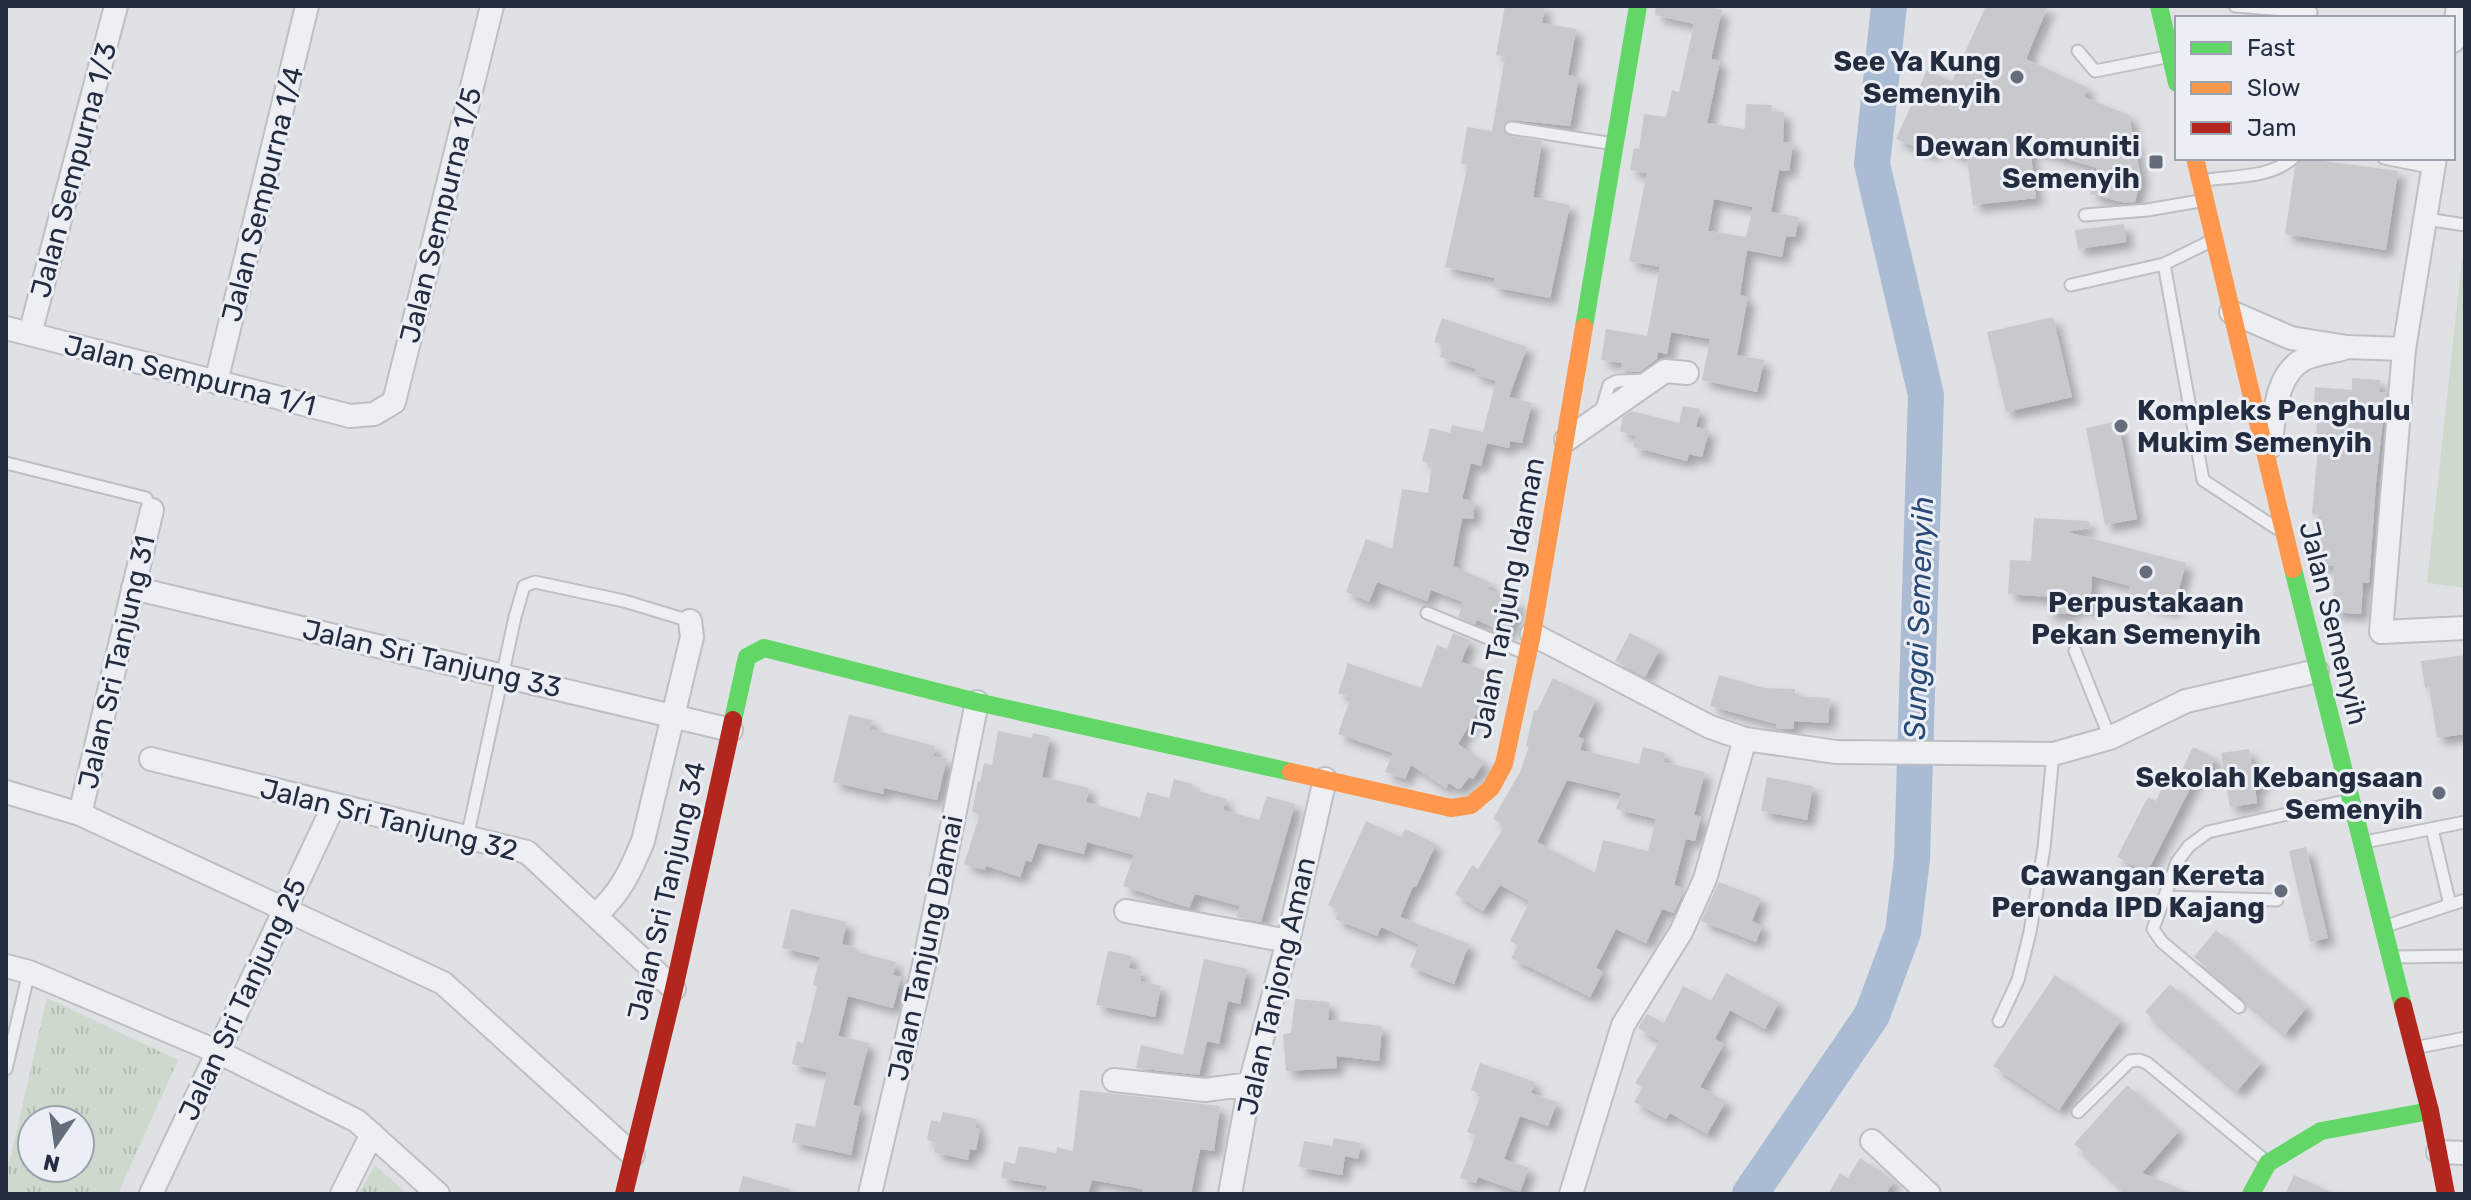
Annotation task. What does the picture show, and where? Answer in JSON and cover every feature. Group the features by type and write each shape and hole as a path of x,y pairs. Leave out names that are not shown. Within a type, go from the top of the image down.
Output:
{"street":[{"name":"Jalan Sempurna 1/3","path":"30,334 116,6"},
{"name":"Jalan Sempurna 1/4","path":"216,382 307,6"},
{"name":"Jalan Sempurna 1/5","path":"374,414 394,402 492,6"},
{"name":"Jalan Tanjung Idaman","path":"764,648 977,702 1451,808 1471,805 1491,788 1504,764 1530,644 1638,6"},
{"path":"2159,6 2175,74"},
{"name":"Jalan Semenyih","path":"2195,160 2317,671 2430,1111 2446,1194"},
{"path":"2434,163 2404,349 2381,632 2465,628"},
{"path":"2231,312 2291,338 2347,347 2404,349"},
{"name":"Jalan Sempurna 1/1","path":"6,328 350,416 374,414"},
{"path":"2266,464 2282,384 2288,372 2304,359 2347,347"},
{"path":"1566,440 1665,371 1687,373"},
{"name":"Jalan Sri Tanjung 31","path":"80,814 152,510"},
{"name":"Jalan Sri Tanjung 33","path":"133,588 731,730"},
{"path":"596,915 615,897 643,841 692,637 690,621"},
{"path":"1530,644 1710,727 1745,739 1836,752 2053,754 2110,738 2186,701 2317,671"},
{"name":"Jalan Sri Tanjung 34","path":"624,1194 674,989 747,657 764,648"},
{"name":"Jalan Tanjung Damai","path":"870,1194 924,965 977,702"},
{"path":"1571,1194 1623,1025 1681,932 1705,879 1745,739"},
{"name":"Jalan Sri Tanjung 32","path":"151,759 527,852 674,989"},
{"name":"Jalan Tanjong Aman","path":"1230,1194 1250,1084 1288,941 1325,779"},
{"path":"6,792 80,814 443,983 633,1155"},
{"name":"Jalan Sri Tanjung 25","path":"151,1194 334,805"},
{"path":"1126,911 1288,941"},
{"path":"6,966 29,972 218,1052 357,1121 438,1194"},
{"path":"1114,1080 1205,1090 1250,1084"},
{"path":"2251,1194 2268,1163 2321,1131 2430,1111"},
{"path":"342,1194 372,1134"},
{"path":"1872,1141 1929,1194"},
{"path":"2438,1152 2465,1153"}],"lane":[{"path":"2235,6 2311,12"},
{"path":"2078,51 2095,71 2171,56"},
{"path":"1511,128 1615,145"},
{"path":"2200,181 2271,171 2291,160"},
{"path":"2404,160 2434,163"},
{"path":"2085,215 2147,210 2205,200"},
{"path":"2426,219 2465,225"},
{"path":"2071,285 2164,264 2214,240"},
{"path":"2164,264 2203,480 2283,532"},
{"path":"6,463 146,498 152,510"},
{"path":"467,838 524,586 535,582 624,601 690,621"},
{"path":"1427,613 1530,644"},
{"path":"2075,651 2110,738"},
{"path":"1999,1021 2018,980 2030,932 2044,848 2053,754"},
{"path":"2239,1007 2162,942 2153,929 2177,862 2189,846 2208,832 2350,800"},
{"path":"2361,843 2465,822"},
{"path":"2432,829 2450,905"},
{"path":"2164,897 2277,900"},
{"path":"2382,927 2465,900"},
{"path":"2390,957 2465,959"},
{"path":"6,1069 29,972"},
{"path":"2414,1048 2465,1038"},
{"path":"2078,1112 2130,1061 2139,1060 2147,1063 2268,1163"}],"green space":[{"path":"2462,259 2465,259 2465,588 2427,583"},
{"path":"47,998 178,1060 118,1194 6,1194 6,1177 16,1133 16,1184 96,1184 96,1104 23,1104"},
{"path":"375,1165 407,1194 358,1194"}],"building":[{"path":"1505,6 1545,6 1542,23 1576,29 1568,75 1579,77 1570,126 1512,120 1505,122 1503,127 1509,136 1542,141 1533,197 1570,205 1550,298 1493,287 1495,278 1445,267 1468,165 1461,164 1467,127 1492,131 1505,57 1496,55"},
{"path":"1656,6 1703,6 1722,10 1711,59 1720,61 1707,123 1745,129 1746,104 1772,105 1771,111 1784,112 1783,142 1793,143 1789,171 1779,170 1771,212 1799,217 1795,237 1786,236 1782,257 1747,250 1740,295 1748,297 1737,355 1764,360 1757,392 1702,380 1710,339 1671,332 1667,354 1658,352 1657,359 1639,372 1621,370 1622,363 1601,360 1606,329 1647,336 1660,267 1629,261 1647,173 1630,170 1634,148 1639,149 1644,114 1666,117 1672,90 1679,92 1694,24 1655,15","holes":["1714,199 1753,207 1746,237 1708,231"]},
{"name":"See Ya Kung Semenyih","path":"1986,6 2048,6 2026,59 2088,88 2084,97 2129,115 2141,178 2135,202 2126,203 2090,194 2097,168 2030,148 2036,198 1973,205 1967,158 1936,144 1932,154 1896,139 1927,70 1952,81"},
{"path":"2300,160 2316,160 2398,171 2386,250 2285,234 2295,167"},
{"path":"2124,224 2126,242 2078,249 2075,230"},
{"path":"2053,317 2072,397 2006,412 1987,332"},
{"path":"1442,318 1527,347 1509,397 1532,403 1522,443 1510,441 1509,448 1487,443 1481,466 1471,463 1462,499 1475,501 1473,519 1462,518 1453,566 1491,583 1488,589 1519,603 1508,634 1477,620 1475,624 1458,617 1463,602 1431,590 1427,601 1377,582 1369,602 1346,592 1366,539 1392,549 1402,489 1428,493 1432,464 1422,461 1430,428 1450,433 1452,425 1483,432 1496,381 1474,374 1476,369 1440,357 1444,345 1434,342"},
{"path":"2352,378 2380,380 2379,392 2386,392 2369,583 2363,583 2361,614 2333,612 2334,566 2319,565 2322,516 2312,514 2319,437 2316,437 2317,419 2313,419 2315,387 2352,390"},
{"path":"1683,406 1700,409 1696,427 1709,430 1702,457 1689,454 1687,461 1633,447 1636,436 1620,431 1623,417 1632,411 1679,423"},
{"path":"2118,421 2137,519 2105,525 2086,428"},
{"path":"2034,518 2089,521 2089,528 2067,532 2186,563 2173,611 2127,598 2130,586 2092,576 2090,609 2073,608 2073,614 2047,613 2048,597 2008,594 2010,560 2031,561"},
{"path":"1453,633 1470,640 1461,662 1494,674 1484,700 1458,744 1484,762 1473,779 1469,777 1458,789 1449,783 1446,788 1411,765 1405,779 1385,772 1393,753 1338,734 1351,697 1338,693 1348,663 1421,688 1437,645 1447,649"},
{"path":"1630,633 1660,649 1645,677 1615,661"},
{"path":"2465,655 2465,734 2437,738 2429,687 2425,688 2421,661"},
{"path":"1719,675 1764,688 1795,689 1795,696 1830,698 1828,723 1794,721 1793,729 1776,728 1776,724 1710,706"},
{"path":"1553,678 1596,699 1578,737 1584,739 1580,750 1639,764 1643,747 1665,753 1663,762 1705,772 1694,815 1701,817 1695,841 1686,839 1674,885 1685,889 1674,913 1662,909 1646,943 1616,929 1596,968 1603,972 1590,997 1511,958 1518,945 1510,941 1530,901 1500,885 1483,911 1455,894 1472,865 1478,869 1505,825 1493,819 1520,772 1529,746 1526,746 1534,710 1537,711","holes":["1567,780 1621,793 1616,809 1656,819 1648,851 1603,840 1595,873 1537,842"]},
{"path":"849,715 873,720 870,729 935,746 933,756 947,759 937,800 884,788 883,794 833,782"},
{"path":"998,731 1032,738 1033,733 1050,737 1042,777 1089,788 1086,802 1140,818 1147,792 1169,798 1174,779 1193,784 1191,789 1226,799 1223,810 1259,820 1267,796 1295,804 1261,922 1236,917 1240,906 1195,894 1189,908 1123,886 1134,855 1087,842 1084,854 1038,843 1031,862 1026,860 1020,877 986,866 984,870 964,864 980,814 972,812 978,781 984,763 992,765"},
{"path":"2193,747 2215,758 2205,779 2197,775 2147,872 2117,857 2148,797 2156,801 2166,780 2175,785"},
{"path":"2249,749 2252,767 2259,766 2262,786 2255,787 2257,803 2230,807 2221,753"},
{"path":"1767,777 1813,786 1807,820 1761,811"},
{"path":"1366,821 1401,837 1405,829 1436,844 1400,917 1469,944 1454,984 1410,967 1419,944 1381,927 1377,936 1335,919 1339,910 1328,905"},
{"path":"2306,847 2328,938 2310,942 2289,851"},
{"path":"1719,882 1761,898 1752,921 1762,926 1756,942 1701,921"},
{"path":"791,909 847,922 842,944 856,948 855,951 896,962 893,975 901,977 893,1008 848,996 838,1036 869,1043 853,1105 861,1107 851,1155 792,1142 796,1123 815,1127 827,1072 792,1064 797,1041 803,1043 817,986 813,985 820,957 782,948"},
{"path":"2216,930 2307,1007 2285,1034 2194,957"},
{"path":"1108,951 1132,956 1129,968 1142,971 1140,981 1161,986 1155,1017 1096,1005"},
{"path":"1204,959 1247,969 1240,1004 1228,1001 1219,1044 1207,1041 1199,1075 1136,1068 1141,1045 1183,1055"},
{"path":"1726,973 1779,1002 1765,1029 1730,1010 1715,1039 1724,1044 1700,1087 1726,1101 1707,1134 1670,1113 1666,1119 1634,1102 1643,1087 1635,1083 1660,1041 1638,1028 1647,1014 1664,1023 1683,986 1711,1001"},
{"path":"2055,975 2121,1020 2059,1110 1993,1066"},
{"path":"2170,984 2261,1063 2237,1091 2145,1012"},
{"path":"1295,999 1329,1002 1328,1020 1382,1026 1379,1061 1336,1056 1337,1068 1286,1071 1283,1034 1291,1033"},
{"path":"1480,1063 1535,1082 1531,1093 1557,1102 1548,1126 1520,1116 1504,1159 1529,1168 1520,1192 1478,1177 1476,1183 1460,1178 1476,1135 1467,1132 1481,1094 1471,1090"},
{"path":"2127,1085 2179,1131 2142,1173 2193,1194 2135,1194 2124,1190 2074,1144"},
{"path":"1080,1090 1220,1106 1214,1151 1200,1149 1191,1194 1142,1194 1143,1189 1092,1180 1088,1194 1045,1194 1047,1186 1001,1178 1004,1161 1015,1164 1019,1146 1056,1153 1057,1147 1073,1151"},
{"path":"943,1112 977,1119 975,1128 980,1129 976,1150 970,1149 968,1160 934,1152 936,1143 927,1140 931,1120 940,1122"},
{"path":"1334,1138 1361,1143 1358,1159 1345,1156 1342,1175 1299,1167 1304,1141 1332,1146"},
{"path":"1860,1158 1894,1181 1886,1194 1828,1194 1840,1173 1848,1178"},
{"path":"2294,1175 2335,1194 2285,1194"},
{"path":"743,1176 790,1189 790,1194 738,1194"}],"waterway":[{"name":"Sungai Semenyih","path":"1750,1194 1872,1015 1903,932 1912,859 1926,395 1872,164 1889,6"}],"traffic: fast":[{"path":"1584,327 1638,6"},
{"path":"2159,6 2175,74"},
{"path":"2293,569 2403,1006"},
{"path":"733,720 747,657 764,648 977,702 1291,772"},
{"path":"2251,1194 2268,1163 2321,1131 2430,1111"}],"traffic: slow":[{"path":"2195,160 2293,569"},
{"path":"1291,772 1451,808 1471,805 1491,788 1504,764 1532,634 1584,327"}],"traffic: jam":[{"path":"624,1194 674,989 733,720"},
{"path":"2403,1006 2430,1111 2446,1194"}],"place":[{"name":"See Ya Kung Semenyih","path":"2017,77"},
{"name":"Dewan Komuniti Semenyih","path":"2156,162"},
{"name":"Kompleks Penghulu Mukim Semenyih","path":"2121,426"},
{"name":"Perpustakaan Pekan Semenyih","path":"2146,572"},
{"name":"Sekolah Kebangsaan Semenyih","path":"2439,793"},
{"name":"Cawangan Kereta Peronda IPD Kajang","path":"2281,891"}]}
